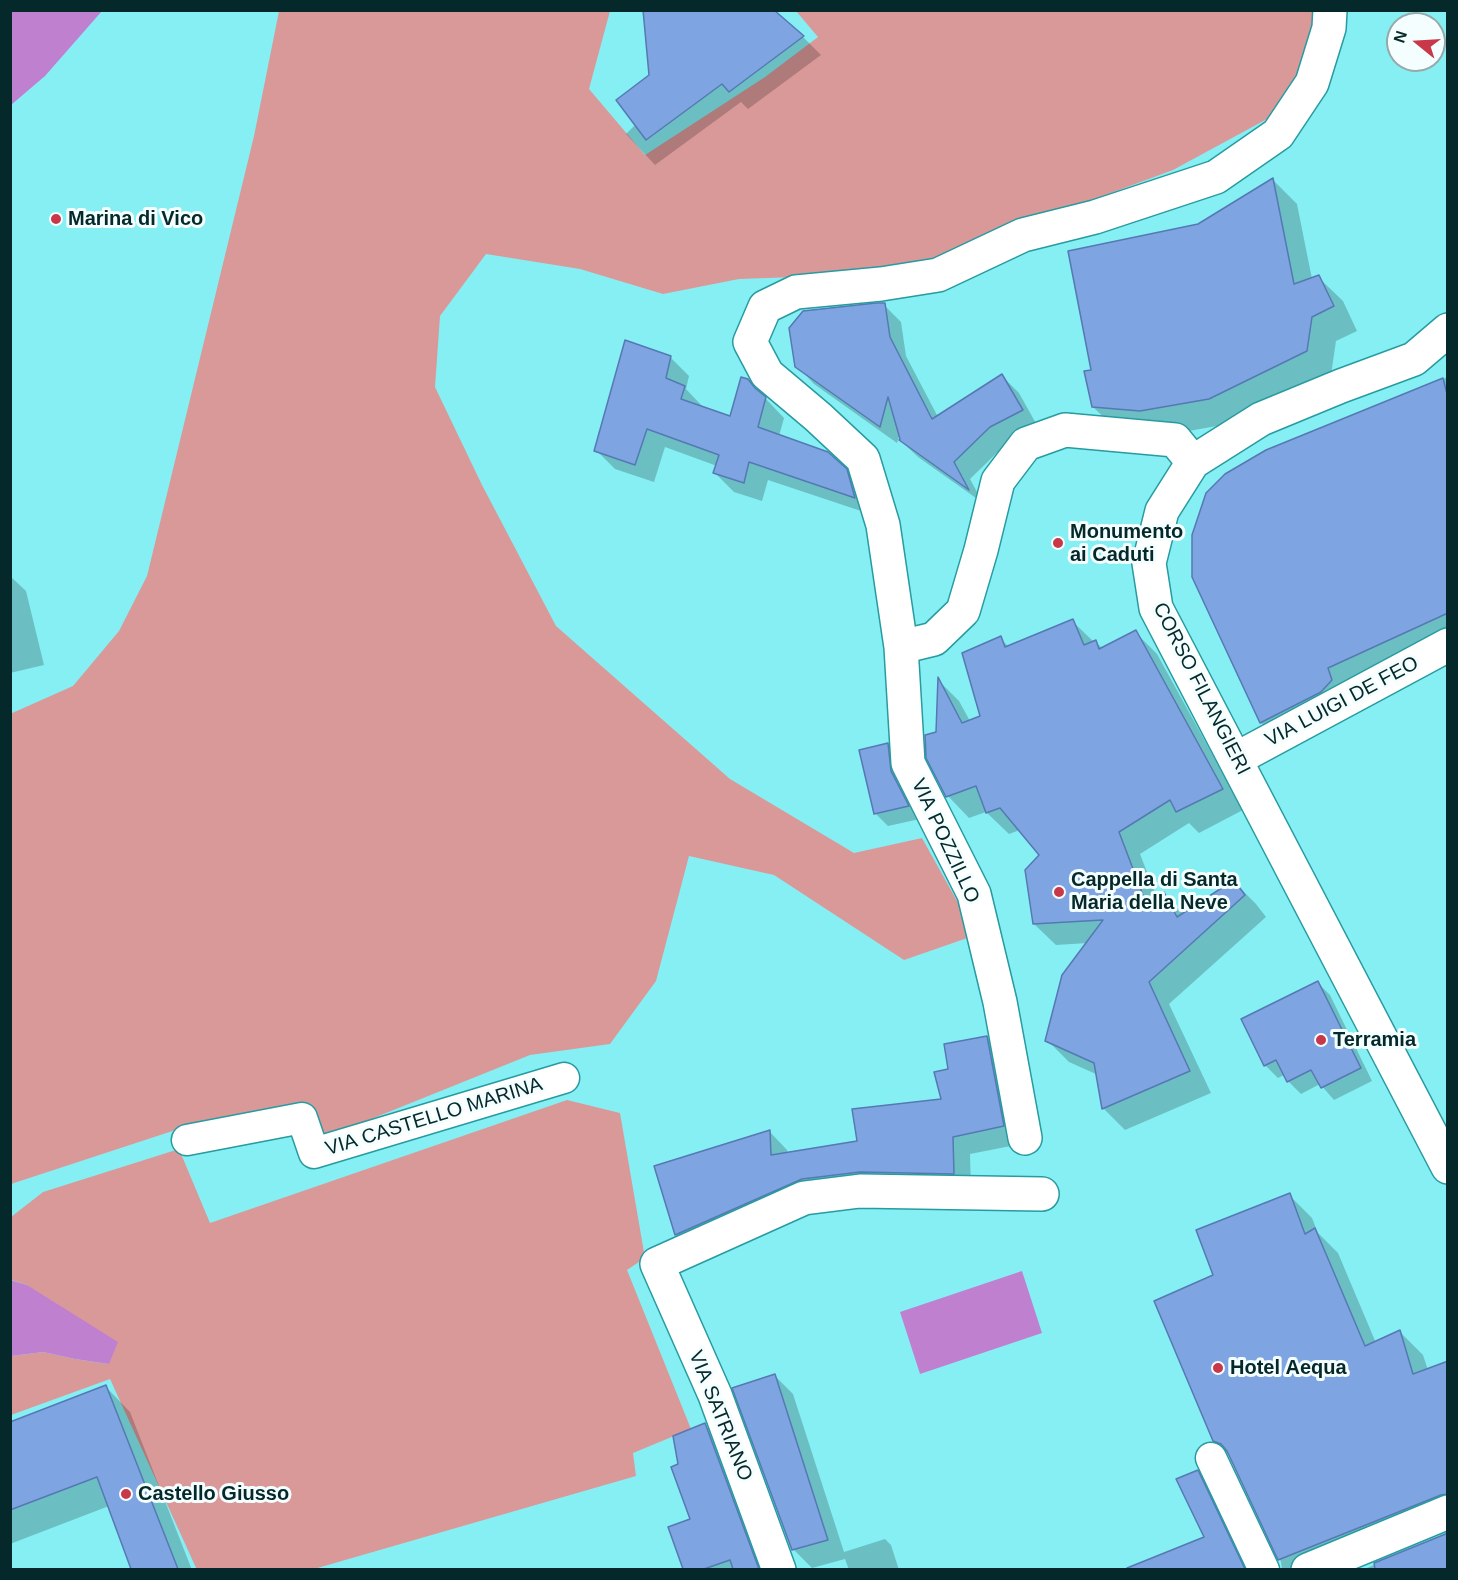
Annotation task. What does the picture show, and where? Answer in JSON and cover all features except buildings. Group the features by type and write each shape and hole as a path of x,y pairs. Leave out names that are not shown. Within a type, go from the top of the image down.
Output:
{"street":[{"name":"VIA POZZILLO","path":"1025,1138 1000,1002 974,894 908,763 902,647 883,525 863,459 767,374 750,342 765,307 796,292 881,284 938,275 1023,235 1095,217 1216,177 1278,134 1312,83 1329,28 1330,10"},
{"name":"CORSO FILANGIERI","path":"1448,330 1414,359 1261,418 1193,462 1162,511 1149,563 1156,608 1448,1167"},
{"path":"902,647 934,639 963,611 998,481 1026,444 1065,430 1175,440 1193,462"},
{"name":"VIA LUIGI DE FEO","path":"1236,759 1448,645"},
{"name":"VIA CASTELLO MARINA","path":"186,1140 302,1118 314,1153 564,1078"},
{"name":"VIA SATRIANO","path":"779,1569 715,1395 657,1264 804,1198 860,1191 1042,1194"},
{"path":"1211,1458 1264,1569"},
{"path":"1308,1569 1448,1512"}],"shaded area":[{"path":"11,10 102,11 45,76 11,105"},
{"path":"279,11 610,11 589,89 645,155 765,77 818,37 796,11 1315,11 1311,53 1280,112 1173,170 1095,199 1012,225 952,253 883,274 739,279 663,294 580,269 486,254 440,316 435,387 482,485 556,626 730,779 854,853 922,838 976,935 904,960 774,875 689,856 656,981 610,1044 530,1055 324,1138 310,1105 206,1120 11,1184 10,714 73,686 119,631 147,576 254,136"},
{"path":"567,1100 620,1113 645,1258 627,1270 691,1429 633,1453 636,1476 314,1569 197,1570 110,1379 11,1415 11,1356 43,1352 109,1364 27,1285 11,1280 11,1217 43,1192 179,1149 210,1223"},
{"path":"1022,1271 1042,1333 920,1374 900,1312"},
{"path":"10,1280 27,1285 118,1342 109,1364 43,1352 11,1356"}],"place":[{"name":"Marina di Vico","path":"56,219"},
{"name":"Monumento ai Caduti","path":"1058,543"},
{"name":"Cappella di Santa Maria della Neve","path":"1059,892"},
{"name":"Terramia","path":"1321,1040"},
{"name":"Hotel Aequa","path":"1218,1368"},
{"name":"Castello Giusso","path":"126,1494"}]}
